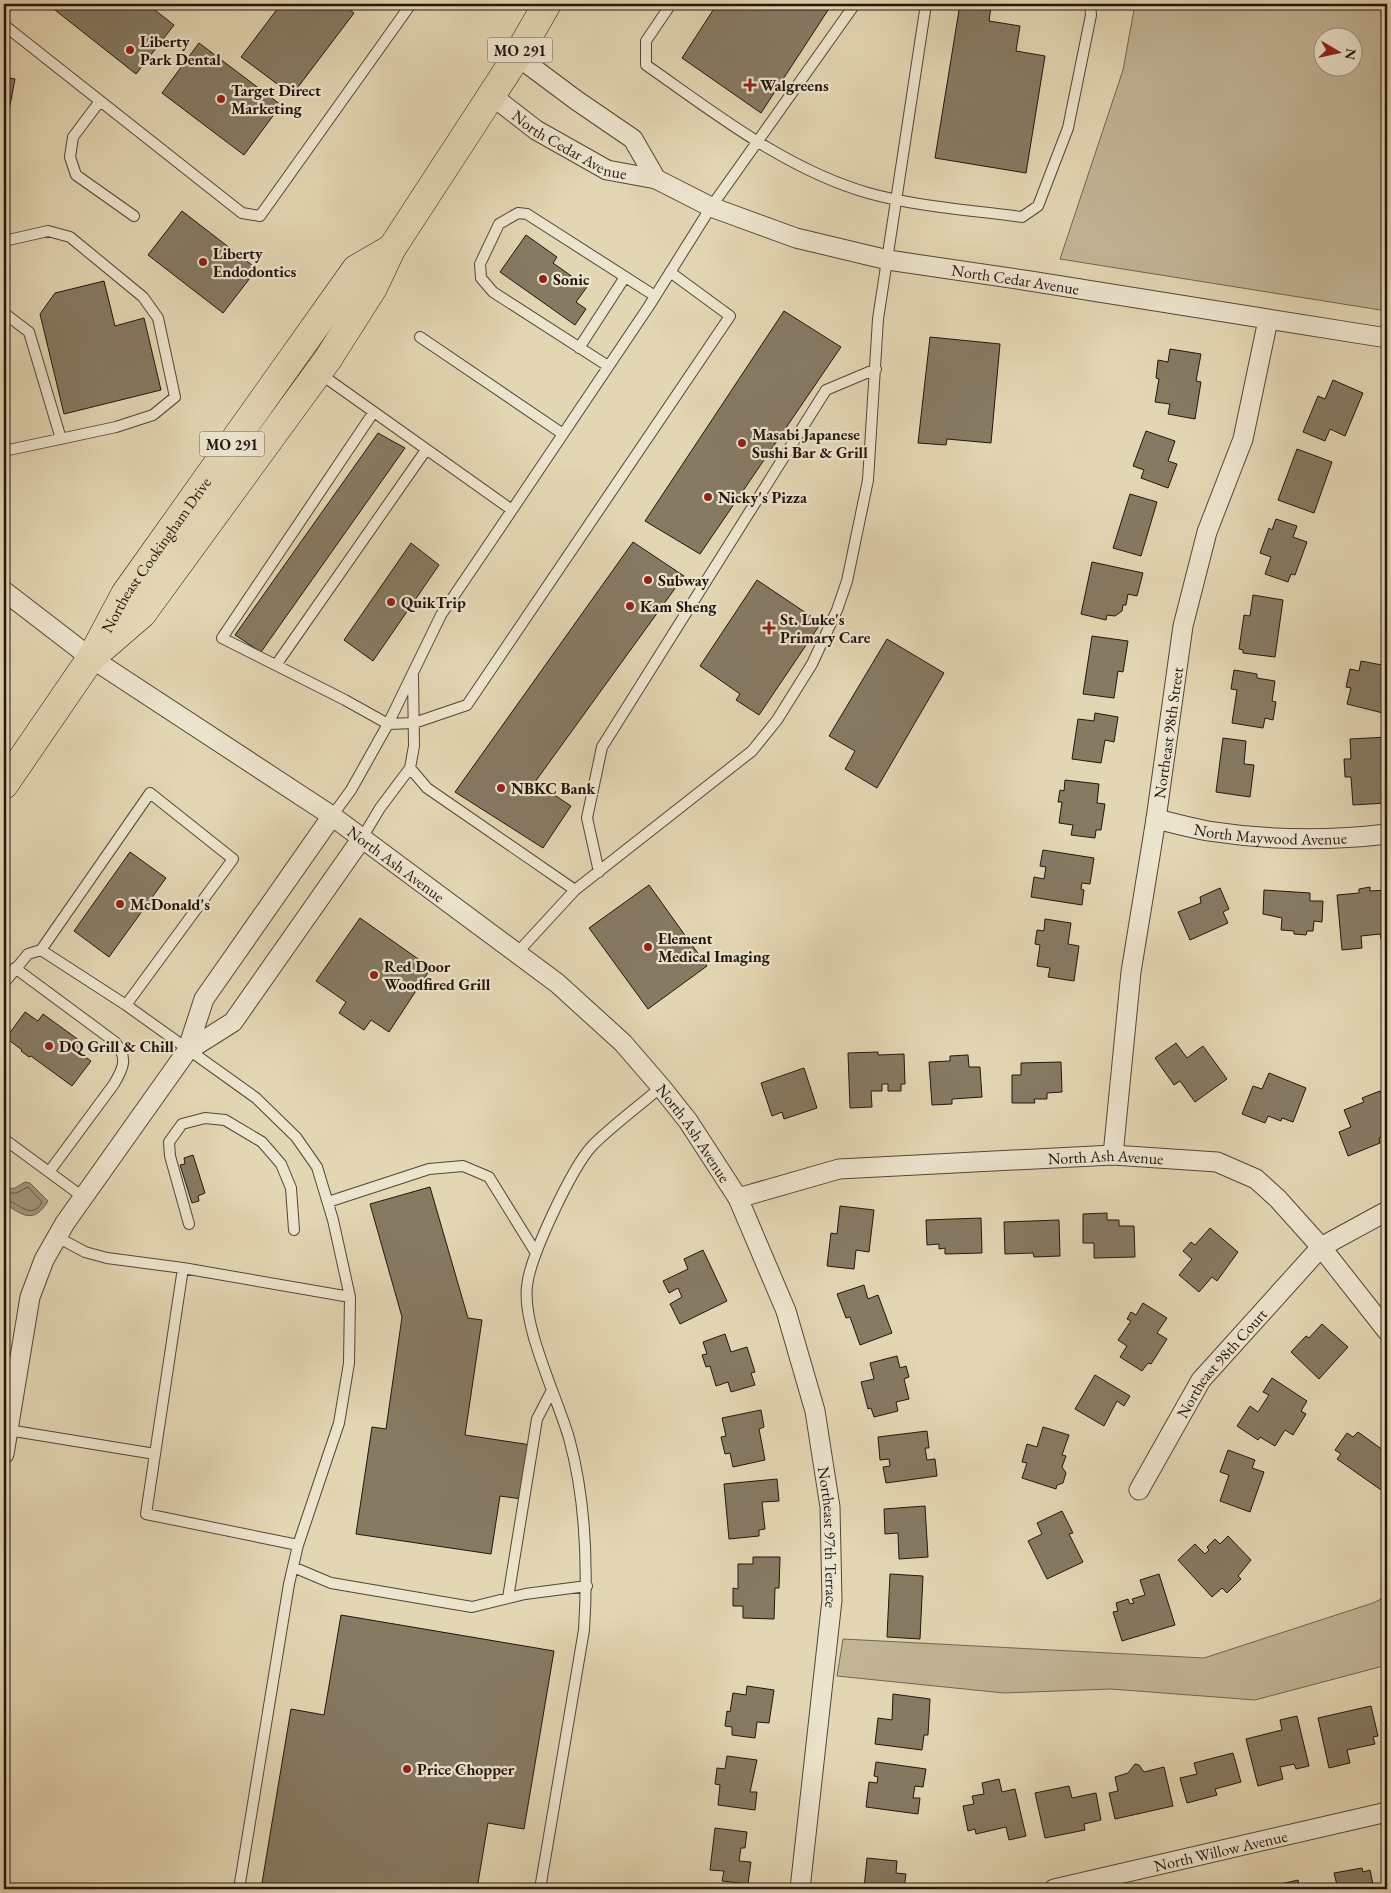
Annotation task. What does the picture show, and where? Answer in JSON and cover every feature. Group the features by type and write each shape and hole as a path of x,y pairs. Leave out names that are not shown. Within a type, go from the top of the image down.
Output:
{"main road":[{"name":"Northeast Cookingham Drive","path":"91,658 142,614 318,373 373,288 392,248 517,56 547,4"},
{"name":"Northeast Cookingham Drive","path":"4,785 91,658 125,594 356,268 392,248"}],"street":[{"name":"North Cedar Avenue","path":"517,56 576,100 633,138 656,179"},
{"name":"North Cedar Avenue","path":"491,96 536,130 607,170 656,179 711,207 796,238 888,260 1030,280 1387,338"},
{"name":"Northeast 98th Street","path":"1113,1156 1128,990 1156,819 1183,626 1207,532 1243,439 1268,320"},
{"name":"North Ash Avenue","path":"4,591 91,658 332,816 557,983 623,1043 661,1087 688,1121 738,1198 839,1169 1113,1156 1217,1162 1256,1179 1278,1199 1321,1247 1387,1331"},
{"path":"4,1454 30,1297 44,1260 82,1198 187,1051 204,999 332,816"},
{"name":"North Maywood Avenue","path":"1156,819 1207,831 1257,836 1319,837 1387,834"},
{"path":"187,1051 233,1022 362,838"},
{"name":"Northeast 97th Terrace","path":"738,1198 786,1310 815,1411 830,1508 832,1600 800,1889"},
{"path":"1321,1247 1387,1211"},
{"name":"Northeast 98th Court","path":"1139,1490 1201,1380 1321,1247"},
{"name":"North Willow Avenue","path":"1054,1889 1086,1886 1387,1812"}],"lane":[{"path":"4,25 242,213 260,216 411,4"},
{"path":"671,4 646,41 646,65 757,142 828,179 897,200 1022,217 1038,206 1068,128 1091,15 1090,4"},
{"path":"332,816 351,790 388,724 441,615 655,296 711,207 855,4"},
{"path":"517,953 575,890 752,751 778,720 812,664 837,610 849,572 868,480 878,319 926,4"},
{"path":"100,101 73,137 70,157 76,175 134,216"},
{"path":"608,366 493,292 481,278 480,264 499,224 518,213 527,214 655,296"},
{"path":"4,241 48,231 70,238 143,297 158,318 175,397 153,415 116,427 4,451"},
{"path":"373,413 222,638 388,724 414,723 467,706 730,316 670,272"},
{"path":"579,348 625,277"},
{"path":"4,313 29,332 61,439"},
{"path":"420,337 563,434"},
{"path":"599,872 588,818 592,786 602,747 826,390 876,369"},
{"path":"318,373 512,510"},
{"path":"276,665 426,450"},
{"path":"362,838 380,808 410,768 414,746 413,673"},
{"path":"410,768 427,788 575,890"},
{"path":"4,983 28,954 42,950 150,793 233,860 126,1005"},
{"path":"42,950 126,1005 187,1051 256,1098 296,1137 317,1167 328,1202 350,1297 350,1363 339,1423 298,1545 293,1567 239,1889"},
{"path":"15,968 115,1042 122,1051 123,1068 119,1076 82,1124 49,1172"},
{"path":"540,1889 584,1630 587,1586 585,1539 578,1485 569,1439 528,1311 526,1287 536,1253 578,1165 592,1146 661,1087"},
{"path":"189,1224 170,1156 169,1142 182,1124 205,1118 225,1120 262,1142 281,1164 291,1188 294,1230"},
{"path":"4,1139 82,1198"},
{"path":"328,1202 430,1169 464,1166 489,1177 536,1253"},
{"path":"57,1237 84,1252 107,1258 183,1268 350,1297"},
{"path":"183,1268 146,1514 298,1545"},
{"path":"508,1598 537,1419 552,1390"},
{"path":"8,1430 155,1454"},
{"path":"293,1567 331,1583 472,1607 508,1598 587,1586"}],"shaded area":[{"path":"1135,4 1387,4 1387,311 1060,259 1123,70"},
{"path":"1387,1596 1387,1665 1255,1700 1111,1689 1004,1693 837,1676 843,1639 1204,1658 1373,1603"}],"water":[{"path":"25,1182 30,1183 48,1201 38,1213 28,1216 4,1203 4,1187 7,1189 15,1188"}],"building":[{"name":"Liberty Park Dental","path":"61,4 147,4 174,25 136,74 55,10"},
{"path":"281,4 342,4 354,13 292,95 241,57"},
{"name":"Walgreens","path":"717,4 832,4 761,113 682,58"},
{"path":"960,4 991,6 989,21 1020,26 1016,51 1045,56 1026,173 935,158"},
{"name":"Target Direct Marketing","path":"199,43 281,105 244,155 162,93"},
{"path":"4,77 15,79 4,137"},
{"name":"Liberty Endodontics","path":"182,211 257,269 223,313 148,255"},
{"name":"Sonic","path":"526,235 557,257 553,263 587,287 576,302 586,309 575,325 500,272"},
{"path":"104,281 115,326 144,318 161,390 64,414 40,314 55,293"},
{"path":"784,311 841,347 700,554 645,521"},
{"path":"930,337 1000,344 991,443 947,439 946,445 918,443"},
{"path":"1170,349 1201,354 1196,381 1201,382 1195,419 1168,414 1170,404 1155,402 1159,379 1156,378 1158,360 1168,362"},
{"path":"1333,380 1363,393 1345,436 1330,429 1325,441 1303,432 1318,396 1325,399"},
{"path":"1146,431 1175,441 1168,461 1177,464 1168,488 1141,478 1144,470 1133,466"},
{"path":"378,433 405,448 261,652 235,635"},
{"path":"1297,449 1332,462 1314,513 1278,500"},
{"path":"1130,494 1157,502 1141,556 1113,548"},
{"path":"1276,519 1297,526 1293,537 1307,542 1295,575 1291,574 1288,582 1265,574 1271,557 1260,553 1269,528 1272,530"},
{"path":"633,542 684,576 535,782 571,806 543,848 455,792"},
{"name":"QuikTrip","path":"411,543 439,565 373,661 344,640"},
{"path":"1092,562 1143,573 1137,596 1128,594 1126,605 1123,605 1122,611 1115,616 1107,615 1106,620 1081,614"},
{"path":"757,580 821,623 759,715 736,700 740,694 700,666"},
{"path":"1253,595 1283,600 1275,657 1243,653 1243,650 1239,649 1244,615 1250,616"},
{"path":"1092,636 1128,641 1123,672 1118,671 1114,698 1083,694"},
{"path":"887,639 944,673 877,788 845,769 855,751 829,736"},
{"path":"1361,661 1387,666 1387,714 1347,704 1351,688 1346,687 1350,669 1359,671"},
{"path":"1234,670 1257,674 1257,678 1275,681 1272,701 1276,702 1273,720 1265,718 1263,728 1232,723 1237,690 1231,689"},
{"path":"1095,713 1118,717 1114,742 1105,740 1101,763 1072,759 1078,719 1094,721"},
{"path":"1387,737 1386,803 1353,805 1351,777 1345,777 1344,759 1351,759 1350,739"},
{"path":"1223,738 1246,741 1244,764 1254,765 1250,797 1216,792"},
{"path":"1065,780 1099,784 1097,803 1105,804 1101,830 1096,830 1095,838 1071,835 1073,825 1059,823 1062,802 1058,802 1060,790 1064,791"},
{"path":"1043,850 1094,858 1090,884 1082,883 1081,889 1084,890 1082,905 1031,897 1034,877 1044,879 1046,867 1040,866"},
{"name":"McDonald's","path":"130,852 166,878 109,957 74,931"},
{"name":"Element Medical Imaging","path":"649,885 707,966 648,1009 589,928"},
{"path":"1370,887 1370,891 1387,890 1387,938 1381,939 1380,934 1361,936 1362,948 1342,950 1337,895 1359,893 1359,889"},
{"path":"1220,888 1229,909 1223,912 1228,923 1190,940 1178,912 1201,903 1200,897"},
{"path":"1264,890 1310,893 1310,901 1323,901 1322,922 1314,921 1313,931 1307,931 1306,935 1294,934 1294,931 1281,930 1282,918 1263,914"},
{"name":"Red Door Woodfired Grill","path":"360,918 431,968 389,1032 371,1020 364,1030 339,1013 346,1002 316,981"},
{"path":"1045,919 1071,923 1068,944 1079,946 1074,981 1048,977 1050,968 1037,966 1040,945 1035,944 1037,930 1044,931"},
{"name":"DQ Grill & Chill","path":"25,1012 38,1021 43,1014 83,1043 77,1051 91,1061 72,1086 31,1056 29,1057 6,1038"},
{"path":"1176,1043 1187,1058 1203,1046 1227,1079 1195,1102 1180,1081 1174,1085 1155,1058"},
{"path":"878,1052 878,1055 904,1054 905,1084 901,1084 901,1091 888,1091 888,1084 882,1084 882,1091 871,1091 872,1107 850,1108 848,1053"},
{"path":"968,1055 969,1067 980,1067 982,1097 952,1099 952,1104 932,1105 929,1062 950,1061 950,1056"},
{"path":"1061,1062 1062,1092 1047,1093 1047,1099 1034,1099 1035,1103 1012,1103 1012,1075 1021,1075 1021,1063"},
{"path":"804,1068 817,1108 784,1119 782,1112 772,1116 761,1083"},
{"path":"1269,1073 1306,1088 1293,1122 1282,1118 1281,1121 1268,1116 1265,1123 1242,1114 1253,1086 1262,1089"},
{"path":"1380,1091 1384,1100 1387,1099 1387,1135 1379,1138 1380,1143 1348,1156 1339,1132 1351,1127 1344,1110 1364,1102 1362,1098"},
{"path":"193,1155 205,1193 198,1196 199,1201 192,1203 180,1165 185,1164 184,1158"},
{"path":"430,1187 468,1318 482,1320 465,1435 531,1445 522,1499 500,1496 491,1554 356,1534 372,1427 386,1429 402,1317 370,1204"},
{"path":"840,1206 874,1210 869,1252 856,1250 854,1269 827,1266 831,1233 837,1234"},
{"path":"1107,1213 1107,1220 1119,1220 1119,1226 1134,1226 1135,1257 1094,1258 1094,1243 1083,1243 1083,1214"},
{"path":"981,1218 982,1253 945,1254 945,1248 939,1249 939,1244 927,1245 926,1220"},
{"path":"1059,1220 1060,1256 1034,1257 1033,1253 1005,1254 1004,1222"},
{"path":"1210,1228 1238,1252 1217,1281 1212,1277 1199,1292 1179,1275 1192,1259 1183,1251 1191,1242 1195,1245"},
{"path":"703,1250 727,1301 680,1324 670,1304 682,1297 678,1288 669,1293 663,1281 688,1269 684,1259"},
{"path":"864,1285 868,1299 878,1295 892,1333 860,1345 850,1317 846,1318 837,1294"},
{"path":"1143,1303 1167,1318 1157,1333 1167,1339 1151,1364 1148,1363 1142,1371 1120,1357 1127,1346 1118,1340 1131,1321 1127,1319 1131,1312 1136,1315"},
{"path":"1322,1324 1348,1347 1319,1379 1291,1352 1306,1336 1309,1338"},
{"path":"725,1334 731,1352 747,1347 755,1372 751,1373 755,1385 731,1392 728,1382 716,1386 710,1366 706,1367 702,1355 707,1354 703,1342"},
{"path":"897,1356 900,1368 906,1366 909,1377 904,1379 909,1399 896,1402 898,1411 874,1417 871,1408 868,1409 861,1382 874,1379 870,1363"},
{"path":"1095,1375 1130,1396 1124,1406 1117,1401 1104,1426 1075,1409"},
{"path":"1272,1378 1307,1401 1301,1411 1306,1414 1293,1435 1285,1430 1275,1446 1260,1437 1258,1440 1237,1426 1250,1406 1258,1412 1269,1395 1263,1392"},
{"path":"761,1410 764,1427 759,1429 765,1460 733,1467 730,1453 725,1454 721,1437 726,1436 722,1418"},
{"path":"1043,1427 1069,1435 1062,1455 1066,1456 1062,1467 1066,1473 1063,1483 1057,1485 1056,1489 1022,1478 1027,1463 1022,1462 1027,1444 1037,1447"},
{"path":"927,1431 929,1448 925,1448 927,1460 935,1459 937,1476 886,1483 883,1467 890,1466 889,1459 880,1460 878,1437"},
{"path":"1358,1432 1387,1453 1387,1487 1384,1492 1337,1459 1341,1454 1335,1450 1347,1433 1353,1437"},
{"path":"1228,1450 1255,1460 1252,1468 1264,1472 1250,1512 1220,1501 1229,1475 1220,1472"},
{"path":"777,1479 779,1501 762,1502 765,1529 759,1530 759,1536 729,1539 724,1484"},
{"path":"925,1506 928,1557 899,1559 898,1533 885,1534 884,1509"},
{"path":"1062,1511 1073,1533 1069,1534 1083,1562 1047,1579 1028,1541 1042,1534 1037,1523"},
{"path":"1228,1536 1251,1560 1238,1576 1241,1579 1227,1593 1222,1588 1212,1597 1178,1560 1195,1544 1205,1554 1209,1550 1207,1547 1215,1539 1220,1544"},
{"path":"753,1557 780,1557 779,1588 775,1588 774,1619 743,1618 743,1606 733,1606 733,1588 738,1589 738,1564 753,1564"},
{"path":"890,1574 923,1576 920,1639 887,1637"},
{"path":"1159,1574 1175,1625 1122,1641 1113,1612 1118,1611 1116,1603 1128,1599 1130,1604 1134,1603 1132,1599 1145,1595 1140,1580"},
{"name":"Price Chopper","path":"341,1615 554,1651 524,1829 488,1823 477,1889 261,1889 291,1709 324,1715"},
{"path":"747,1686 774,1690 769,1723 757,1722 755,1738 732,1735 732,1727 725,1726 727,1711 730,1712 733,1693 746,1695"},
{"path":"893,1694 930,1699 928,1735 924,1735 922,1750 875,1744 878,1718 892,1720"},
{"path":"1371,1706 1378,1736 1373,1737 1375,1744 1347,1750 1350,1763 1329,1768 1318,1718"},
{"path":"1297,1716 1309,1766 1296,1769 1294,1764 1280,1767 1283,1779 1258,1786 1246,1739 1282,1730 1280,1720"},
{"path":"1233,1753 1241,1782 1215,1789 1217,1795 1187,1803 1180,1778 1197,1774 1194,1763"},
{"path":"727,1756 757,1760 750,1792 757,1792 755,1810 718,1805 720,1785 715,1784 717,1768 725,1769"},
{"path":"876,1762 926,1769 923,1787 915,1786 913,1798 920,1798 918,1814 866,1807 869,1782 877,1783 878,1777 874,1776"},
{"path":"1135,1764 1139,1765 1144,1772 1164,1767 1173,1806 1115,1819 1109,1793 1118,1791 1115,1777 1128,1773"},
{"path":"999,1779 1002,1792 1015,1789 1026,1836 1009,1840 1006,1827 976,1834 975,1829 968,1831 963,1806 974,1804 972,1796 984,1794 982,1783"},
{"path":"1069,1786 1072,1798 1096,1793 1101,1820 1084,1824 1085,1830 1045,1838 1035,1793"},
{"path":"715,1828 747,1832 745,1848 741,1848 739,1861 751,1862 748,1884 722,1881 724,1871 710,1870"},
{"path":"867,1858 897,1861 896,1873 906,1874 904,1889 857,1889 857,1887 864,1888"},
{"path":"1362,1868 1363,1872 1370,1870 1374,1889 1338,1889 1334,1873"},
{"path":"1298,1880 1300,1889 1272,1889 1272,1886"}],"place":[{"name":"Liberty Park Dental","path":"130,50"},
{"name":"Walgreens","path":"750,85"},
{"name":"Target Direct Marketing","path":"221,99"},
{"name":"Liberty Endodontics","path":"203,262"},
{"name":"Sonic","path":"543,279"},
{"name":"Masabi Japanese Sushi Bar & Grill","path":"742,443"},
{"name":"Nicky's Pizza","path":"708,497"},
{"name":"Subway","path":"648,580"},
{"name":"QuikTrip","path":"391,602"},
{"name":"Kam Sheng","path":"630,606"},
{"name":"St. Luke's Primary Care","path":"769,628"},
{"name":"NBKC Bank","path":"501,788"},
{"name":"McDonald's","path":"120,904"},
{"name":"Element Medical Imaging","path":"648,947"},
{"name":"Red Door Woodfired Grill","path":"374,975"},
{"name":"DQ Grill & Chill","path":"49,1046"},
{"name":"Price Chopper","path":"407,1769"}]}
